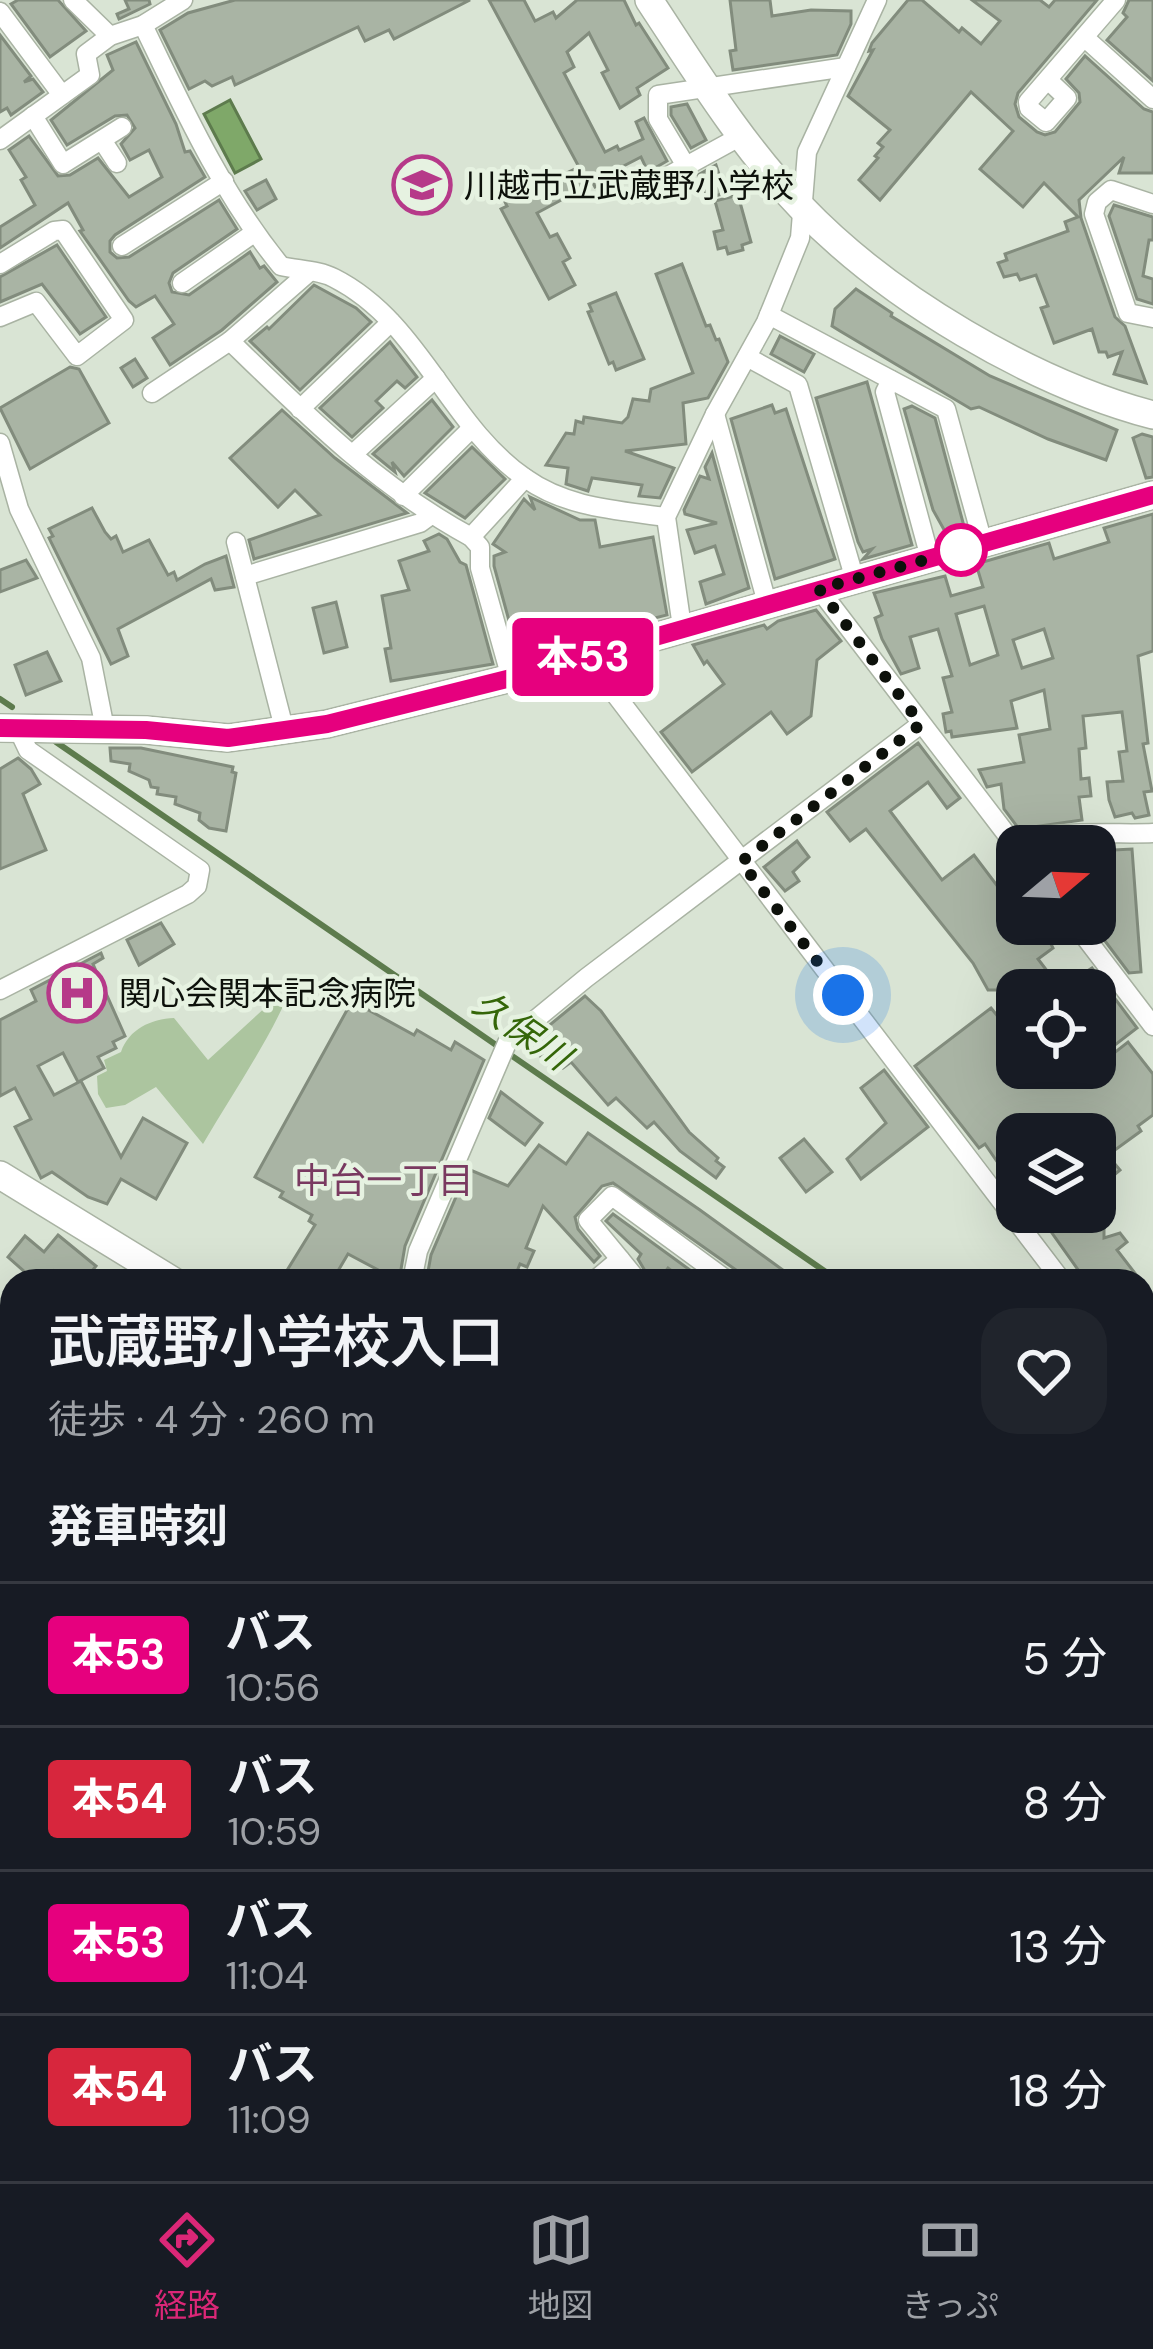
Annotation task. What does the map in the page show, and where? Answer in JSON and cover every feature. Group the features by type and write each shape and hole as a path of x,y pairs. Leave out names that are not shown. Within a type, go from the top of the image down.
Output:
{"street":[{"path":"73,0 110,36"},
{"path":"650,0 707,89 802,209 908,295 994,350 1078,390 1153,415"},
{"path":"682,627 666,517 769,315 800,238 807,152 878,0"},
{"path":"1049,81 1116,0"},
{"path":"0,140 90,75 86,55 110,36 143,25 173,2"},
{"path":"0,12 62,95"},
{"path":"143,25 224,181 254,233 281,266 339,280 391,322 471,429 525,478 578,505 666,517"},
{"path":"1084,37 1153,99"},
{"path":"686,166 658,119 658,95 846,67"},
{"path":"33,116 63,164 122,127"},
{"path":"639,192 742,136"},
{"path":"102,140 117,163"},
{"path":"122,246 224,181"},
{"path":"1153,204 1112,190 1097,202 1094,214 1128,313 1153,318"},
{"path":"0,264 63,230 124,320 77,356 36,302 0,317"},
{"path":"182,283 254,233"},
{"path":"152,393 230,341 308,273"},
{"path":"769,315 946,409 983,544"},
{"path":"300,409 391,322"},
{"path":"230,341 384,484 470,537 480,548 480,568 511,678"},
{"path":"747,357 798,385 855,580"},
{"path":"353,454 436,378"},
{"path":"891,380 885,392 930,558"},
{"path":"715,414 767,603"},
{"path":"403,496 471,429"},
{"path":"0,443 27,528 91,658 105,729"},
{"path":"470,537 525,478"},
{"path":"8,728 228,738 286,732 511,678 1153,495"},
{"path":"245,576 420,523 431,515"},
{"path":"236,542 286,732"},
{"path":"819,589 999,825"},
{"path":"586,656 1053,1269"},
{"path":"414,1269 503,1051 921,724"},
{"path":"0,990 188,894 200,870 28,750 8,728"},
{"path":"1116,834 1153,833"},
{"path":"1091,945 1153,1026"},
{"path":"0,1175 153,1269"},
{"path":"628,1269 588,1220 612,1196 712,1269"},
{"path":"608,1269 620,1259"}],"shaded area":[{"path":"230,100 261,159 235,173 204,114"},
{"path":"280,994 286,1000 277,1019 203,1144 156,1087 125,1105 106,1108 98,1094 97,1076 107,1071 104,1060 121,1052 142,1027 174,1018 208,1060"}],"building":[{"path":"58,0 86,31 50,57 11,4"},
{"path":"125,0 149,0 150,4 119,19 117,14 129,9"},
{"path":"235,0 470,0 394,39 389,30 365,41 358,27 235,85 232,77 189,89 160,30 188,13"},
{"path":"489,0 524,0 535,21 553,12 556,18 577,0 624,0 668,68 637,88 640,95 620,108 589,33 567,52 574,67 564,73 605,152 643,139 636,122 644,118 667,161 648,172 641,157 610,173 613,178 595,187 593,183 537,213 550,237 557,234 570,258 563,262 575,285 549,299 501,209 507,206 505,202 579,167"},
{"path":"730,0 770,0 772,16 851,11 851,24 837,55 733,70 730,51 736,50"},
{"path":"908,0 922,0 981,44 1000,21 972,0 1040,0 1049,7 1055,0 1097,0 1018,93 1015,104 1019,117 1037,132 1055,132 1080,102 1079,93 1066,79 1085,56 1153,112 1153,173 1119,173 1124,157 1079,200 1115,317 1125,326 1146,383 1114,374 1122,352 1108,357 1099,352 1092,329 1054,343 1041,308 1048,306 1036,275 1020,280 1017,274 1004,277 998,263 1007,260 1005,254 1068,231 1065,222 1078,217 1044,183 1023,207 980,169 1013,131 971,92 880,200 859,180 878,158 883,147 878,143 890,130 848,96 873,50 869,51 872,43"},
{"path":"1129,0 1153,0 1153,81 1107,40 1127,17 1123,13"},
{"path":"0,35 31,76 24,82 33,79 43,92 11,115 7,108 0,112"},
{"path":"136,42 185,152 190,151 205,177 115,235 110,252 117,258 129,257 219,200 237,229 173,273 172,292 189,295 250,252 277,282 222,330 170,365 153,338 174,324 155,296 136,307 129,301 80,231 68,203 0,248 0,227 35,205 21,180 26,177 9,150 29,136 58,176 70,175 98,158 129,197 162,177 149,150 130,160 121,144 135,128 127,115 115,116 67,145 51,120 113,70 107,55"},
{"path":"687,104 706,140 691,148 671,115 671,107"},
{"path":"716,165 725,193 706,199 698,175"},
{"path":"266,180 276,199 257,210 245,191"},
{"path":"738,195 751,242 728,254 726,247 718,249 714,232 723,230 715,201"},
{"path":"1114,205 1153,217 1153,240 1149,240 1143,276 1153,279 1153,304 1137,299 1109,216"},
{"path":"57,245 106,317 80,334 42,284 0,302 0,277"},
{"path":"682,264 706,326 719,339 728,362 708,398 683,403 686,444 625,451 674,468 660,498 639,496 642,485 592,478 588,491 566,484 568,468 546,465 566,433 574,434 576,421 583,423 584,417 622,423 633,399 649,401 651,389 693,373 656,274"},
{"path":"314,285 371,322 300,390 250,341"},
{"path":"856,289 990,376 1117,430 1106,460 979,407 971,409 832,326 835,309"},
{"path":"616,293 644,359 616,370 613,362 609,364 588,312 592,311 589,304"},
{"path":"780,336 814,354 804,372 771,354"},
{"path":"390,342 417,377 405,388 397,381 376,401 383,408 352,437 320,408"},
{"path":"135,359 147,378 133,387 121,368"},
{"path":"70,367 79,369 109,423 30,469 0,408"},
{"path":"867,382 912,545 863,559 872,549 863,552 858,542 816,398"},
{"path":"432,400 453,427 404,476 392,462 395,472 373,454"},
{"path":"772,405 775,413 786,409 835,559 775,579 731,419"},
{"path":"912,406 935,418 965,530 947,535 933,510 904,409"},
{"path":"282,410 407,513 254,559 249,540 320,515 295,490 278,507 230,458"},
{"path":"1153,437 1153,477 1146,478 1133,438"},
{"path":"472,447 505,479 465,518 425,493"},
{"path":"712,453 749,588 706,604 700,582 724,574 715,546 695,553 687,530 717,523 684,510 700,476 709,479 705,467"},
{"path":"530,497 580,520 595,520 600,547 653,537 667,615 543,646 544,650 519,657 494,566 494,556 505,552 493,544 524,499 535,510"},
{"path":"92,508 123,552 149,540 168,575 174,572 177,580 226,556 234,587 215,590 211,579 118,629 128,656 111,664 49,538 53,536 49,529"},
{"path":"1153,514 1153,651 1138,656 1148,743 1143,744 1152,791 1144,792 1149,815 1115,817 1109,800 1107,782 1123,781 1119,752 1127,751 1122,712 1083,716 1086,748 1079,749 1081,779 1089,778 1091,796 1079,797 1082,820 1016,825 1004,809 1001,784 987,787 979,770 1024,762 1019,735 1050,729 1044,690 1011,701 1017,728 952,737 951,731 946,732 943,714 952,712 943,678 952,676 938,629 910,637 919,668 901,674 875,618 882,615 874,593 945,576 951,596 983,587 976,564 1049,543 1054,559 1109,542 1104,528","holes":["984,606 998,655 970,665 956,614","1044,629 1053,658 1022,668 1013,640"]},
{"path":"439,534 466,565 493,664 391,681 382,596 409,590 399,561 429,551 424,541"},
{"path":"26,560 37,578 0,592 0,570"},
{"path":"336,602 347,647 324,653 313,608"},
{"path":"816,610 841,641 817,660 811,716 787,734 771,712 692,772 661,732 724,684 693,645 764,625 767,629"},
{"path":"47,652 61,681 26,695 15,665"},
{"path":"918,743 960,798 947,808 928,782 890,811 942,880 974,855 996,884 996,945 1052,945 1038,959 1046,969 996,969 996,990 988,990 973,963 866,829 850,841 827,812"},
{"path":"110,748 141,748 233,767 236,773 226,831 209,828 199,820 200,813 175,804 176,797 157,794 158,788 151,787 149,780 129,771 130,764 111,761"},
{"path":"18,758 40,784 23,794 46,850 0,869 0,769"},
{"path":"797,841 809,857 793,872 799,881 785,891 764,867"},
{"path":"1132,849 1141,972 1129,973 1108,945 1116,945 1116,850"},
{"path":"161,923 174,944 139,965 127,940"},
{"path":"101,953 103,958 93,964 125,1036 113,1042 116,1048 98,1057 104,1068 78,1082 63,1053 38,1066 54,1095 81,1081 121,1157 143,1118 187,1143 156,1199 121,1179 107,1204 52,1172 41,1178 15,1127 31,1119 15,1088 0,1096 0,1020 36,1001 31,990"},
{"path":"585,996 689,1132 718,1158 724,1167 716,1178 680,1151 654,1122 647,1128 616,1098 608,1105 571,1062 563,1068 550,1051 542,1058 529,1042"},
{"path":"1116,1000 1137,1028 1116,1044"},
{"path":"352,1001 414,1035 417,1030 451,1050 455,1042 484,1060 405,1246 401,1269 376,1269 348,1254 339,1269 288,1269 315,1225 309,1221 312,1215 255,1177"},
{"path":"991,1008 996,1014 996,1089 1116,1089 1116,1051 1128,1042 1153,1074 1153,1115 1116,1149 1116,1113 996,1113 996,1160 985,1144 979,1148 915,1066"},
{"path":"884,1070 928,1127 861,1179 847,1159 886,1123 861,1088"},
{"path":"501,1092 542,1123 525,1145 489,1118"},
{"path":"588,1133 781,1269 735,1269 613,1183 602,1186 575,1217 578,1229 600,1256 594,1262 543,1206 526,1248 534,1251 527,1267 428,1269 468,1169 508,1186 539,1145 566,1164"},
{"path":"804,1139 832,1172 806,1192 780,1158"},
{"path":"613,1214 689,1269 644,1269 638,1259 641,1254 606,1221"},
{"path":"1052,1233 1104,1233 1104,1238 1120,1233 1127,1242 1117,1250 1132,1269 1078,1269"},
{"path":"58,1235 96,1266 22,1269 8,1257 25,1236 44,1252"}],"waterway":[{"name":"久保川","path":"0,699 12,707"},
{"name":"久保川","path":"56,742 822,1269"}],"bus line":[{"name":"本53","path":"0,728 146,730 228,738 327,724 511,678 1153,495"}],"place":[{"name":"川越市立武蔵野小学校","path":"422,185"},
{"name":"関心会関本記念病院","path":"77,993"}],"district":[{"name":"中台一丁目","path":"384,1180"}],"route":[{"path":"843,995 741,862 921,724 819,589 961,550"}]}
